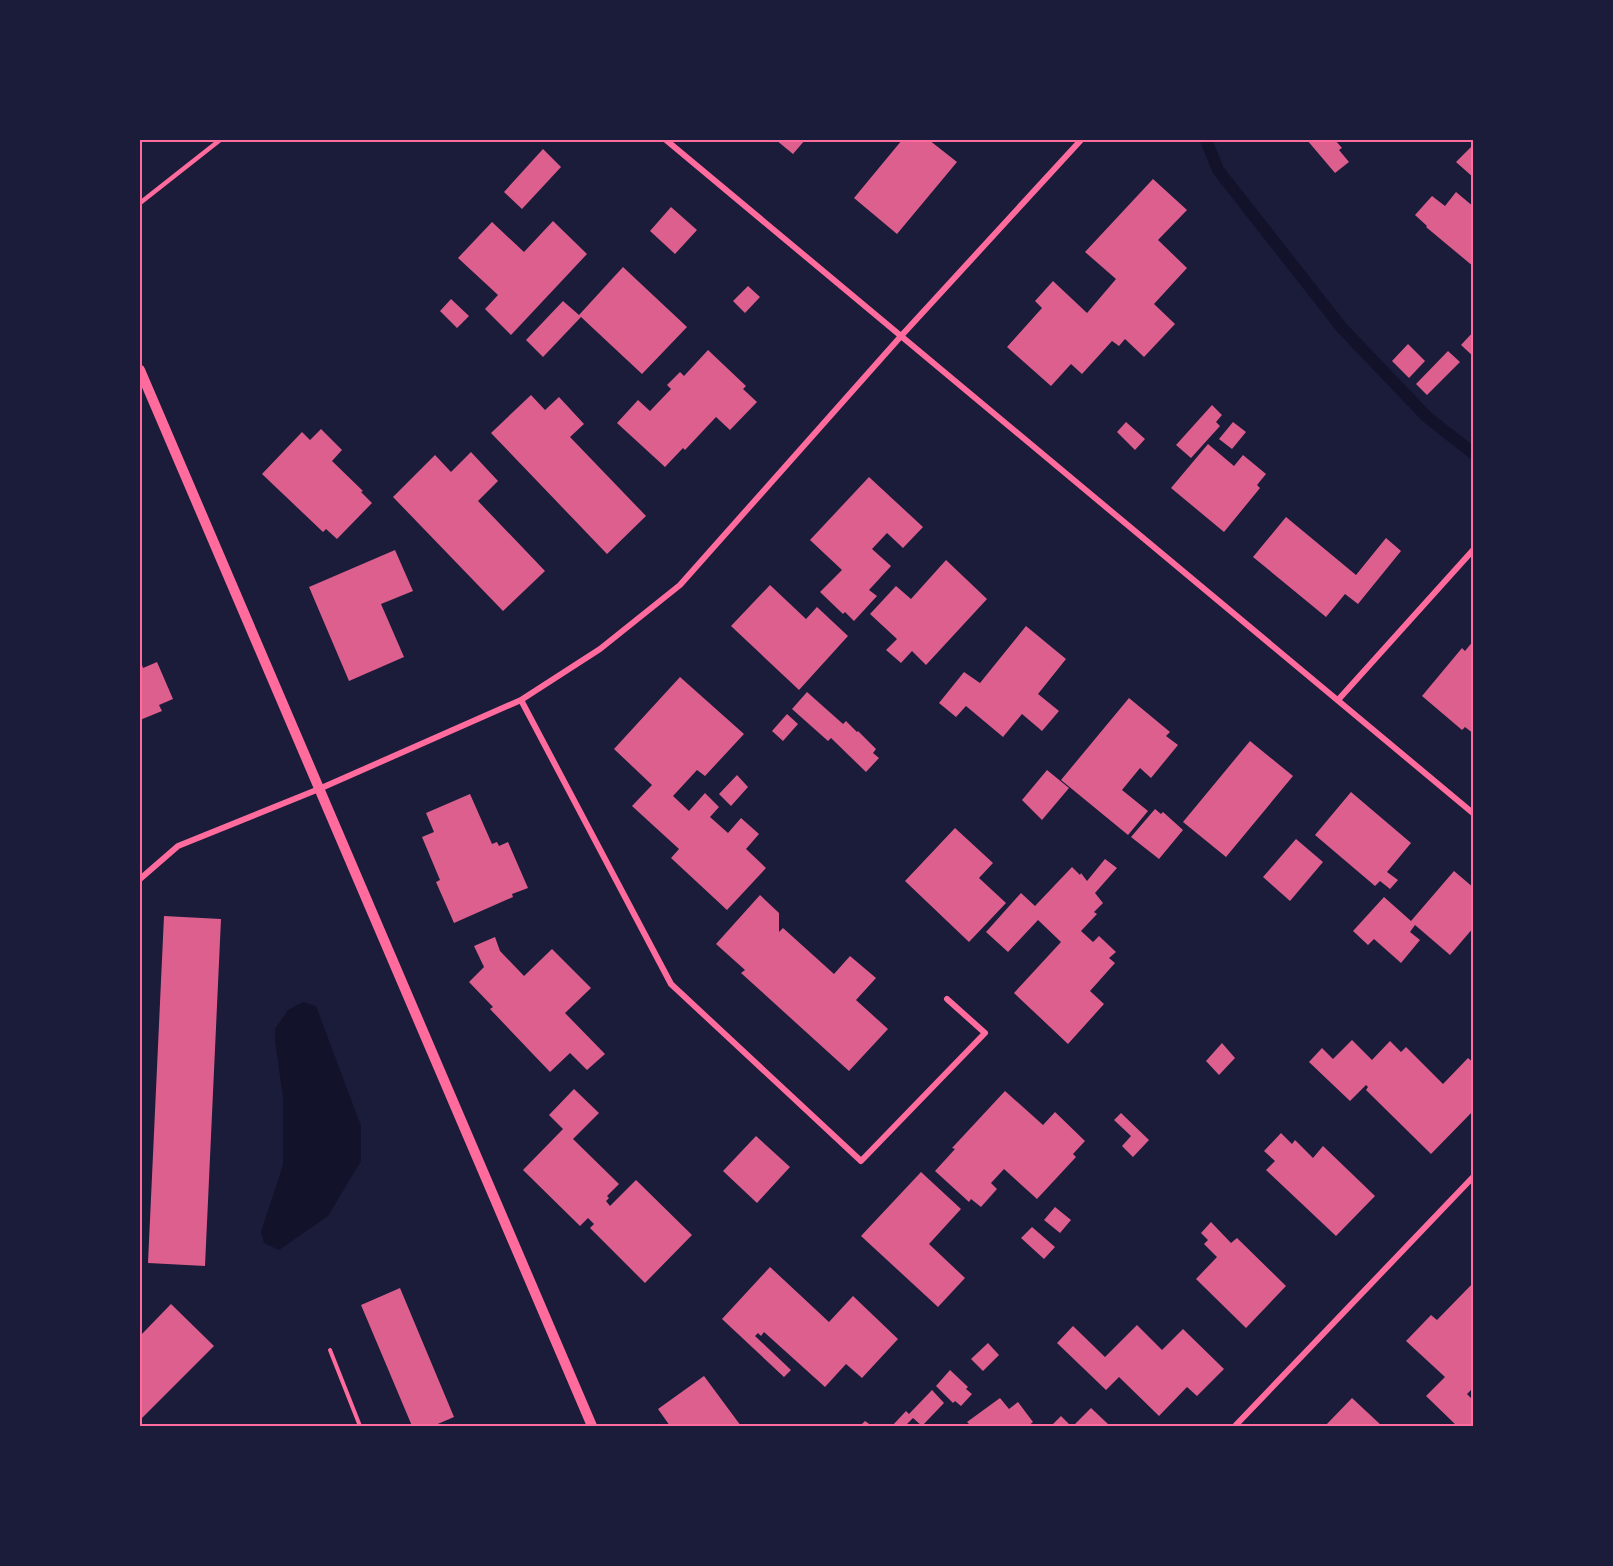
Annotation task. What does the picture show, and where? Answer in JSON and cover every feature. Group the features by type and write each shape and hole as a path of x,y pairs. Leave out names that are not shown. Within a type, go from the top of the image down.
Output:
{"street":[{"path":"666,140 1473,814"},
{"path":"140,879 178,846 319,789 521,700 600,649 680,585 902,335 1081,140"},
{"path":"140,370 592,1426"},
{"path":"1338,700 1473,549"},
{"path":"521,700 671,984 861,1161 985,1033 947,999"},
{"path":"1235,1426 1473,1176"}],"lane":[{"path":"140,203 220,140"}],"path":[{"path":"330,1350 360,1426"}],"shaded area":[{"path":"303,1002 316,1006 361,1126 361,1161 328,1216 279,1250 264,1243 261,1232 283,1165 283,1097 275,1029 288,1010"}],"building":[{"path":"776,140 805,140 793,154"},
{"path":"902,140 929,140 957,162 897,234 854,198"},
{"path":"1307,140 1335,140 1342,148 1339,150 1349,162 1335,173"},
{"path":"1474,144 1474,178 1456,162"},
{"path":"543,149 561,167 522,209 504,192"},
{"path":"1153,179 1187,210 1158,240 1187,268 1154,304 1175,324 1144,357 1125,339 1119,346 1112,341 1082,374 1071,364 1051,386 1007,347 1042,308 1035,301 1053,281 1087,313 1116,279 1085,252"},
{"path":"1456,192 1474,207 1474,267 1415,215 1432,196 1445,206"},
{"path":"671,207 697,230 675,254 650,231"},
{"path":"553,221 587,254 511,335 485,309 498,295 458,258 492,222 524,252"},
{"path":"623,267 687,327 642,374 581,317 543,357 526,340 563,301 579,315"},
{"path":"748,286 760,297 745,313 733,301"},
{"path":"451,299 469,316 457,328 440,311"},
{"path":"1474,331 1474,357 1461,345"},
{"path":"1408,344 1425,361 1409,378 1392,361"},
{"path":"708,350 746,386 743,389 757,402 730,430 716,417 685,450 683,448 665,467 617,423 638,400 650,411 671,389 667,385 680,372 684,376"},
{"path":"1448,351 1460,362 1427,395 1416,384"},
{"path":"531,395 545,410 559,397 584,424 570,437 646,516 607,554 491,433"},
{"path":"1212,405 1222,415 1216,422 1220,426 1191,458 1176,445"},
{"path":"1126,422 1145,439 1135,450 1117,432"},
{"path":"1233,422 1246,432 1232,449 1219,439"},
{"path":"321,429 342,450 332,461 372,503 337,539 326,529 323,532 262,474 302,432 310,440"},
{"path":"1208,444 1234,466 1243,455 1266,474 1257,485 1260,488 1224,532 1171,488"},
{"path":"471,452 498,481 478,501 545,571 503,611 393,497 435,455 451,472"},
{"path":"869,477 923,527 903,548 887,533 872,549 891,566 869,590 877,596 854,621 845,612 843,614 820,592 842,570 810,540"},
{"path":"1286,517 1356,575 1386,538 1401,551 1358,604 1345,594 1326,617 1253,557"},
{"path":"395,550 413,591 381,604 404,657 349,681 309,587"},
{"path":"946,560 987,599 926,665 912,651 901,663 886,650 897,639 870,614 896,586 911,599"},
{"path":"770,585 806,619 817,607 848,636 799,690 731,626"},
{"path":"1026,626 1066,659 1038,694 1059,711 1042,731 1022,714 1003,737 966,706 956,717 939,703 964,672 980,683"},
{"path":"1474,640 1472,680 1474,734 1465,727 1462,730 1422,696 1462,648 1465,651"},
{"path":"140,658 143,668 157,662 173,699 159,705 162,711 140,720"},
{"path":"680,677 744,734 705,776 697,770 673,796 689,811 705,793 719,807 710,817 728,833 741,818 759,834 746,849 766,868 727,910 671,858 679,849 632,806 652,785 614,749"},
{"path":"807,692 843,724 846,721 876,749 873,753 879,758 866,772 831,738 828,741 792,709"},
{"path":"1129,698 1170,732 1166,736 1178,745 1151,778 1140,768 1122,790 1148,811 1128,835 1061,780"},
{"path":"787,714 798,724 783,741 772,731"},
{"path":"1250,741 1293,776 1226,857 1183,822"},
{"path":"1047,770 1069,788 1042,820 1022,800"},
{"path":"737,775 748,787 731,806 719,794"},
{"path":"1351,792 1411,843 1387,872 1398,880 1390,889 1380,881 1375,886 1315,835"},
{"path":"470,794 492,844 497,842 499,846 508,842 528,888 454,923 436,882 440,880 422,837 434,832 426,813"},
{"path":"1155,809 1161,814 1163,812 1183,830 1159,859 1131,837"},
{"path":"955,828 993,863 979,878 1006,903 969,942 905,881"},
{"path":"1296,839 1323,862 1290,901 1263,877"},
{"path":"1105,859 1117,868 1095,893 1103,903 1094,912 1097,914 1081,931 1093,942 1099,936 1116,952 1109,958 1115,963 1090,991 1104,1004 1068,1044 1014,993 1061,942 1038,920 1008,952 986,932 1021,893 1035,906 1072,867 1087,881"},
{"path":"1454,871 1474,888 1474,927 1450,955 1415,925 1410,932 1420,940 1401,963 1374,939 1368,945 1353,931 1384,897 1411,921"},
{"path":"760,895 779,913 779,932 783,928 834,974 850,956 876,978 856,1000 888,1029 849,1071 741,973 745,970 716,944"},
{"path":"164,916 221,919 205,1266 148,1263"},
{"path":"495,937 500,951 524,976 552,949 591,988 565,1013 605,1054 587,1070 570,1053 550,1072 490,1009 493,1007 469,982 484,967 474,946"},
{"path":"1352,1040 1372,1060 1390,1041 1401,1052 1406,1047 1443,1084 1468,1058 1474,1063 1474,1110 1431,1154 1366,1090 1368,1087 1366,1085 1350,1101 1309,1062 1322,1048 1333,1059"},
{"path":"1222,1043 1235,1058 1219,1075 1206,1061"},
{"path":"574,1089 599,1113 573,1139 619,1184 607,1196 609,1198 606,1201 610,1206 636,1180 692,1235 645,1283 590,1228 594,1224 588,1218 580,1226 523,1170 563,1129 549,1115"},
{"path":"1005,1091 1043,1125 1055,1112 1085,1141 1073,1154 1076,1157 1037,1199 1004,1169 991,1183 997,1189 981,1207 971,1199 969,1202 935,1171 955,1149 952,1148"},
{"path":"1121,1113 1149,1140 1133,1157 1122,1146 1131,1136 1114,1120"},
{"path":"1281,1133 1292,1144 1295,1140 1313,1158 1323,1146 1375,1196 1336,1236 1266,1170 1275,1161 1264,1151"},
{"path":"756,1136 790,1167 757,1203 723,1171"},
{"path":"921,1172 961,1209 929,1244 965,1278 938,1307 861,1236"},
{"path":"1055,1207 1071,1220 1060,1233 1044,1220"},
{"path":"1211,1222 1231,1243 1237,1238 1286,1286 1246,1328 1196,1279 1217,1257 1204,1244 1208,1240 1201,1233"},
{"path":"1032,1227 1055,1247 1044,1259 1021,1238"},
{"path":"770,1267 829,1322 853,1296 898,1339 862,1378 846,1364 825,1387 764,1332 761,1336 758,1333 755,1336 791,1370 784,1377 722,1319"},
{"path":"1474,1282 1474,1387 1467,1394 1474,1401 1474,1426 1457,1426 1426,1396 1445,1377 1406,1341 1431,1315 1437,1320"},
{"path":"400,1288 454,1417 433,1426 412,1426 361,1305"},
{"path":"171,1304 214,1346 140,1420 140,1336"},
{"path":"1137,1325 1162,1350 1183,1329 1224,1369 1197,1396 1187,1387 1159,1416 1119,1377 1106,1390 1057,1343 1073,1326 1105,1357"},
{"path":"988,1343 999,1355 983,1371 971,1359"},
{"path":"950,1370 972,1394 961,1406 955,1401 953,1403 936,1386"},
{"path":"704,1376 741,1426 670,1426 658,1409"},
{"path":"932,1390 944,1403 922,1426 913,1418 905,1426 892,1426 906,1411 909,1414"},
{"path":"1000,1398 1009,1409 1018,1402 1033,1422 1028,1426 971,1426 967,1422"},
{"path":"1352,1398 1382,1426 1325,1426"},
{"path":"1091,1408 1108,1424 1106,1426 1073,1426"},
{"path":"1061,1416 1071,1426 1051,1426"},
{"path":"865,1421 872,1426 860,1426"}],"waterway":[{"path":"1206,140 1218,170 1342,328 1427,417 1474,454"}]}
